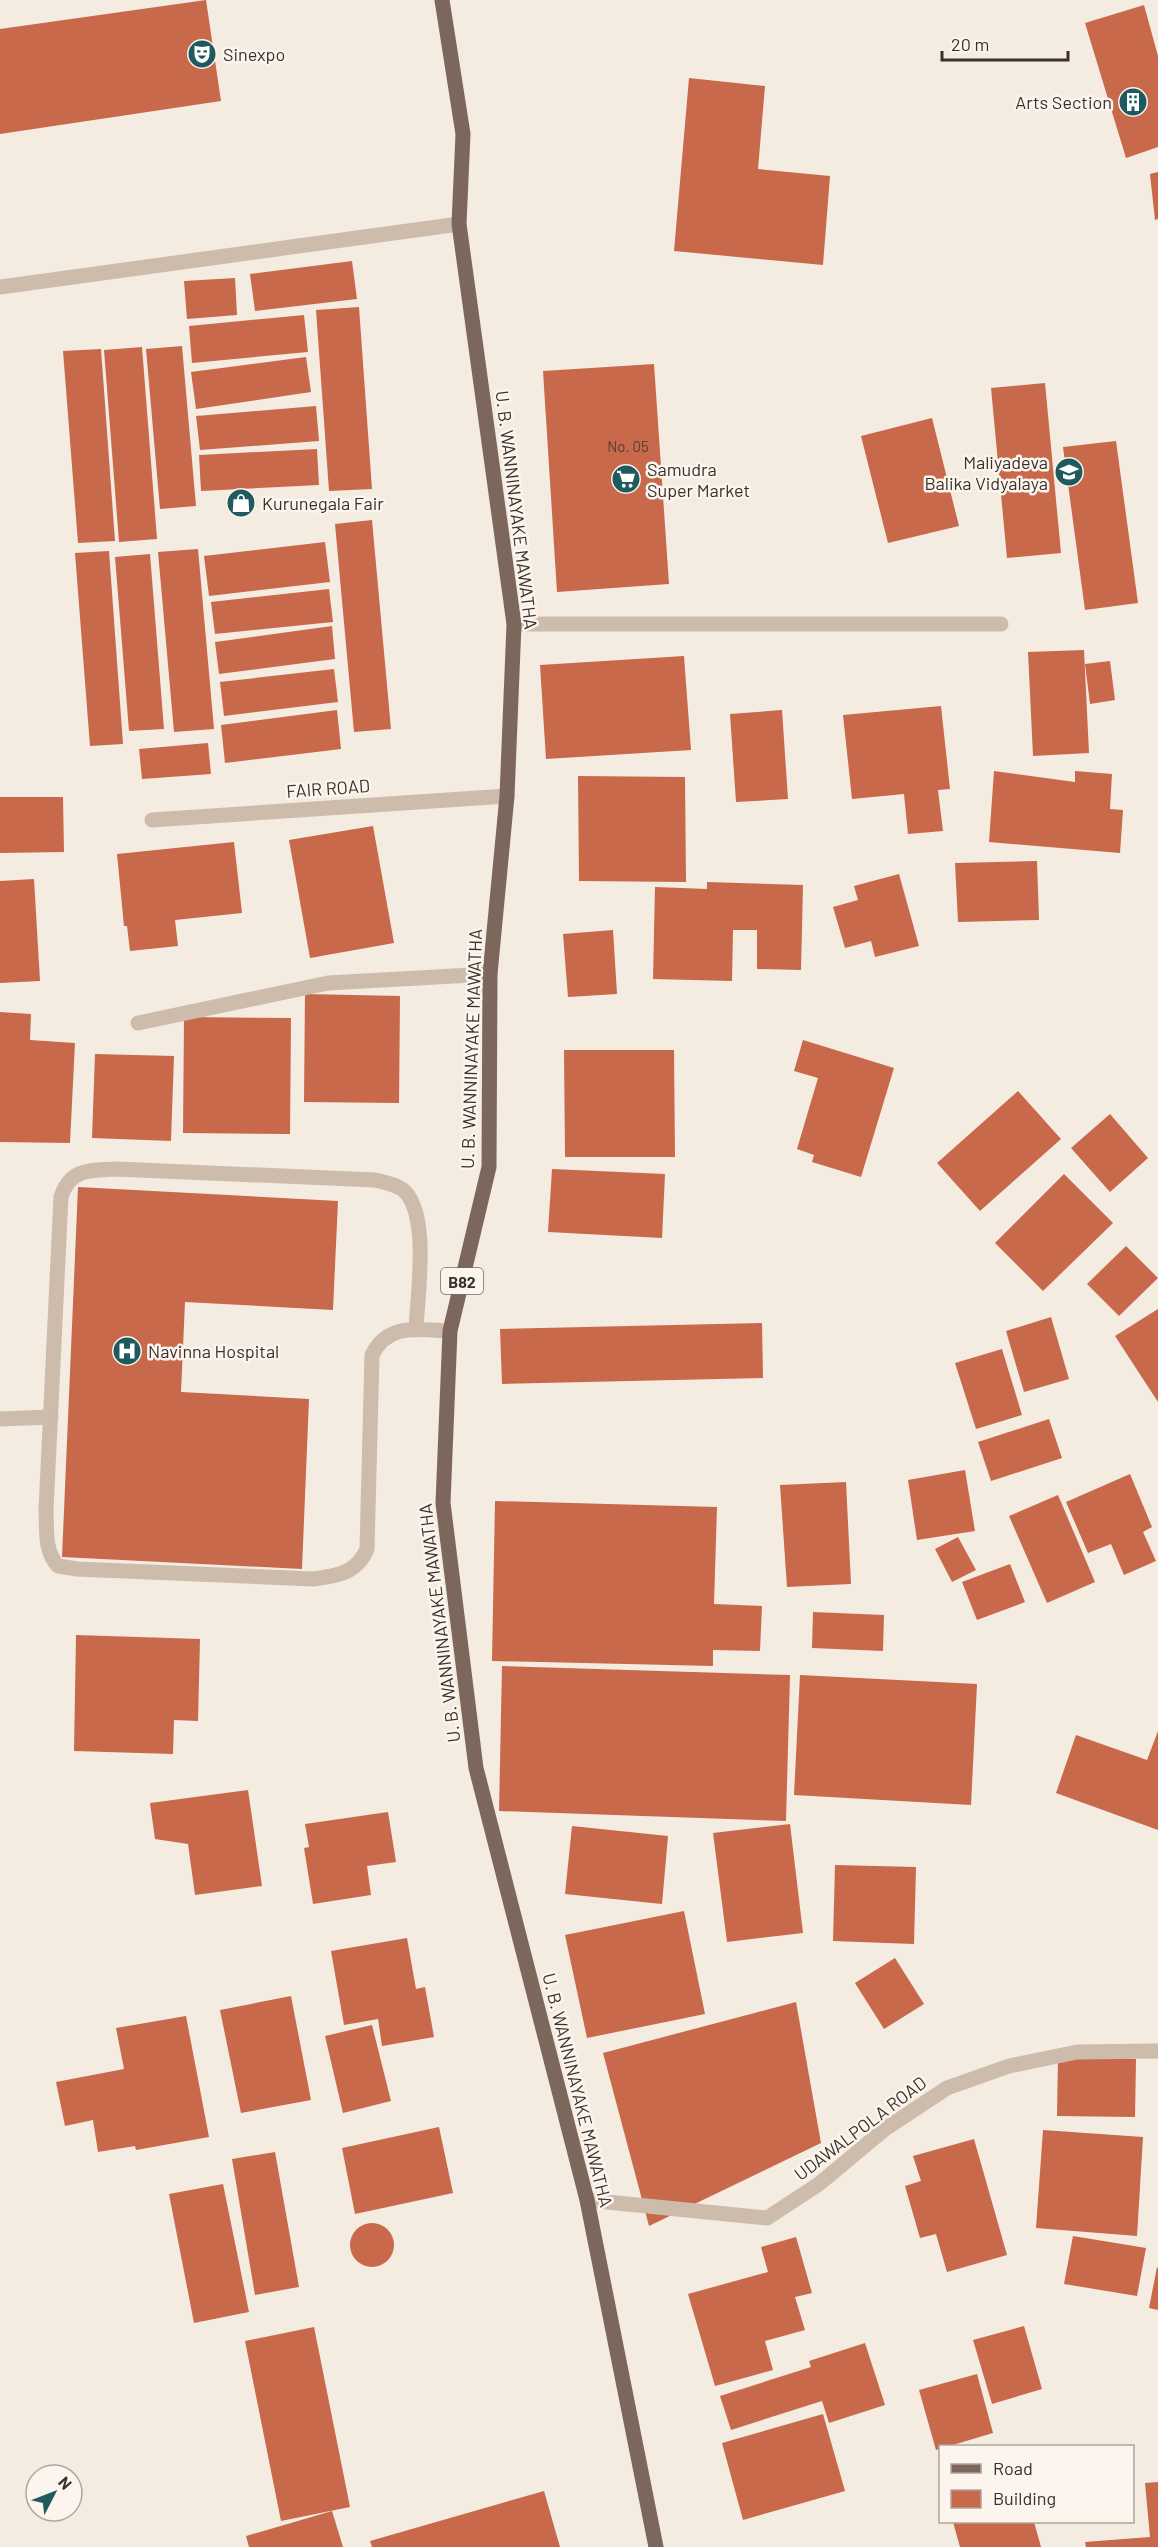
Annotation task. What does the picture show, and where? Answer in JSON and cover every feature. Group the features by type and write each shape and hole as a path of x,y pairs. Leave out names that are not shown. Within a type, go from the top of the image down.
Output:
{"main road":[{"name":"U. B. WANNINAYAKE MAWATHA","path":"442,0 463,134 459,224 514,624 507,796 490,974 489,1167 450,1331 443,1503 476,1768 586,2200 656,2547"}],"street":[{"path":"0,286 459,224"},
{"path":"514,624 1001,624"},
{"name":"FAIR ROAD","path":"152,820 507,796"},
{"path":"138,1023 328,983 490,974"},
{"path":"416,1330 419,1224 404,1190 375,1180 90,1170 74,1176 65,1184 61,1197 47,1544 52,1559 58,1566 314,1579 341,1575 363,1560 366,1549 372,1355 379,1340 389,1334 416,1330 450,1331"},
{"path":"0,1419 51,1417"},
{"name":"UDAWALPOLA ROAD","path":"586,2200 767,2218 819,2184 885,2129 947,2088 1009,2066 1077,2052 1158,2051"}],"building":[{"path":"206,0 221,101 0,134 0,29"},
{"name":"Arts Section","path":"1144,5 1158,56 1158,147 1126,158 1085,23"},
{"path":"689,78 765,86 758,169 830,176 823,265 674,251"},
{"path":"1158,172 1158,219 1155,220 1150,174"},
{"path":"352,261 357,299 255,311 250,274"},
{"path":"235,278 237,315 187,319 184,281"},
{"path":"359,307 372,489 329,491 316,310"},
{"path":"304,315 308,352 192,363 189,326"},
{"path":"182,346 196,506 160,509 146,349"},
{"path":"142,347 157,539 119,542 104,350"},
{"path":"101,349 115,541 78,543 63,351"},
{"path":"306,357 311,392 196,409 191,372"},
{"path":"654,364 669,584 557,592 543,371"},
{"path":"1045,383 1061,553 1007,558 991,388"},
{"path":"316,406 319,441 200,450 196,416"},
{"path":"932,418 959,526 888,543 861,436"},
{"path":"1116,441 1138,603 1085,610 1063,447"},
{"path":"317,449 319,485 201,491 199,455"},
{"path":"372,520 391,729 354,732 335,524"},
{"path":"325,542 330,582 209,596 204,556"},
{"path":"198,549 214,729 174,732 158,552"},
{"path":"109,551 123,744 90,746 75,553"},
{"path":"150,554 164,729 129,731 115,557"},
{"path":"329,589 333,622 215,634 211,602"},
{"path":"332,626 335,659 219,674 215,642"},
{"path":"1084,650 1089,753 1033,756 1028,652"},
{"path":"684,656 691,750 546,759 540,665"},
{"path":"1110,661 1115,700 1090,704 1085,664"},
{"path":"334,669 338,702 224,716 220,682"},
{"path":"941,706 950,789 938,790 943,831 908,834 904,794 852,799 843,715"},
{"path":"337,710 341,749 225,763 221,725"},
{"path":"782,710 788,799 736,802 730,714"},
{"path":"208,743 211,774 142,779 139,749"},
{"path":"994,771 1075,782 1075,771 1112,774 1110,809 1123,810 1120,853 989,842"},
{"path":"578,776 685,777 686,882 579,881"},
{"path":"0,797 63,797 64,852 0,853"},
{"path":"373,826 394,943 310,958 289,840"},
{"path":"234,842 242,913 175,920 178,946 130,951 127,926 124,926 117,854"},
{"path":"1037,861 1039,920 958,922 955,863"},
{"path":"899,874 919,946 875,957 871,941 845,948 833,907 858,900 854,886"},
{"path":"34,879 40,981 0,983 0,881"},
{"path":"707,882 803,885 801,970 757,969 757,930 733,930 732,981 653,979 655,887 707,889"},
{"path":"613,930 617,994 568,997 563,934"},
{"path":"305,994 400,996 399,1103 304,1102"},
{"path":"0,1012 31,1014 30,1040 75,1043 70,1143 0,1142"},
{"path":"184,1017 291,1018 290,1134 183,1133"},
{"path":"803,1040 894,1068 861,1177 812,1162 814,1155 797,1149 818,1078 794,1071"},
{"path":"564,1050 674,1050 675,1157 565,1157"},
{"path":"95,1054 174,1056 171,1141 92,1138"},
{"path":"1018,1091 1061,1139 980,1211 937,1163"},
{"path":"1110,1114 1148,1158 1110,1192 1071,1148"},
{"path":"552,1169 665,1174 662,1238 548,1232"},
{"path":"1064,1174 1113,1223 1043,1291 995,1243"},
{"name":"Navinna Hospital","path":"78,1187 338,1201 333,1310 185,1302 181,1392 309,1399 302,1569 62,1557"},
{"path":"1126,1246 1158,1278 1119,1316 1087,1284"},
{"path":"1158,1309 1158,1402 1115,1336"},
{"path":"1051,1317 1069,1379 1024,1392 1006,1331"},
{"path":"762,1323 763,1378 502,1384 500,1329"},
{"path":"1002,1349 1022,1415 976,1429 955,1363"},
{"path":"1049,1419 1062,1458 991,1481 978,1442"},
{"path":"965,1470 975,1531 917,1540 908,1480"},
{"path":"1130,1474 1152,1527 1143,1532 1156,1561 1124,1575 1111,1544 1088,1553 1066,1502"},
{"path":"846,1482 851,1584 787,1587 780,1485"},
{"path":"1058,1495 1095,1582 1047,1603 1009,1516"},
{"path":"495,1501 717,1507 714,1604 762,1606 760,1651 713,1650 713,1666 492,1661"},
{"path":"958,1537 976,1570 952,1582 935,1549"},
{"path":"1010,1564 1025,1602 977,1620 962,1582"},
{"path":"813,1612 884,1615 883,1651 812,1648"},
{"path":"76,1635 200,1639 198,1721 174,1720 173,1754 74,1751"},
{"path":"502,1666 790,1675 786,1821 499,1811"},
{"path":"800,1675 977,1684 971,1805 794,1795"},
{"path":"1158,1731 1158,1830 1056,1793 1076,1735 1147,1760"},
{"path":"248,1790 262,1886 195,1895 188,1844 155,1839 150,1803"},
{"path":"388,1812 396,1862 367,1866 371,1895 313,1904 304,1848 309,1847 305,1824"},
{"path":"790,1824 803,1933 727,1942 713,1833"},
{"path":"572,1826 668,1836 662,1904 565,1894"},
{"path":"835,1865 916,1867 914,1944 833,1941"},
{"path":"684,1911 705,2014 587,2038 565,1935"},
{"path":"407,1938 416,1989 425,1987 434,2037 382,2046 378,2019 344,2025 331,1951"},
{"path":"895,1958 924,2004 884,2029 855,1983"},
{"path":"291,1996 311,2100 241,2113 220,2010"},
{"path":"796,2002 821,2143 649,2226 603,2053"},
{"path":"186,2016 209,2137 136,2150 135,2146 98,2152 93,2120 65,2126 56,2082 124,2069 116,2028"},
{"path":"372,2025 391,2101 343,2113 325,2036"},
{"path":"1058,2057 1136,2059 1135,2117 1057,2116"},
{"path":"439,2127 453,2193 355,2214 342,2148"},
{"path":"1043,2130 1143,2137 1137,2236 1036,2228"},
{"path":"974,2139 1007,2255 947,2272 936,2234 920,2238 905,2186 921,2181 913,2156"},
{"path":"275,2152 299,2287 255,2295 232,2159"},
{"path":"223,2184 249,2312 194,2323 169,2194"},
{"path":"372,2223 387,2230 394,2245 387,2260 372,2267 357,2260 350,2245 357,2230"},
{"path":"1073,2236 1146,2248 1137,2296 1064,2284"},
{"path":"796,2237 812,2293 795,2297 805,2330 765,2341 773,2370 715,2386 688,2294 768,2272 761,2247"},
{"path":"1158,2268 1158,2310 1149,2308"},
{"path":"1024,2326 1042,2389 992,2404 973,2340"},
{"path":"314,2327 350,2507 281,2521 245,2341"},
{"path":"865,2343 885,2405 829,2423 822,2401 731,2430 720,2396 811,2367 809,2361"},
{"path":"977,2374 993,2433 953,2445 939,2445 939,2449 936,2450 919,2390"},
{"path":"823,2414 845,2491 743,2520 722,2443"},
{"path":"1158,2482 1158,2547 1086,2547 1085,2542 1150,2537 1145,2483"},
{"path":"544,2491 560,2547 372,2547 370,2541"},
{"path":"332,2511 343,2547 249,2547 246,2536"},
{"path":"953,2523 1034,2523 1041,2547 960,2547"}],"place":[{"name":"Sinexpo","path":"202,54"},
{"name":"Arts Section","path":"1133,102"},
{"name":"Maliyadeva Balika Vidyalaya","path":"1069,472"},
{"name":"Samudra Super Market","path":"626,479"},
{"name":"Kurunegala Fair","path":"241,503"},
{"name":"Navinna Hospital","path":"127,1351"}]}
